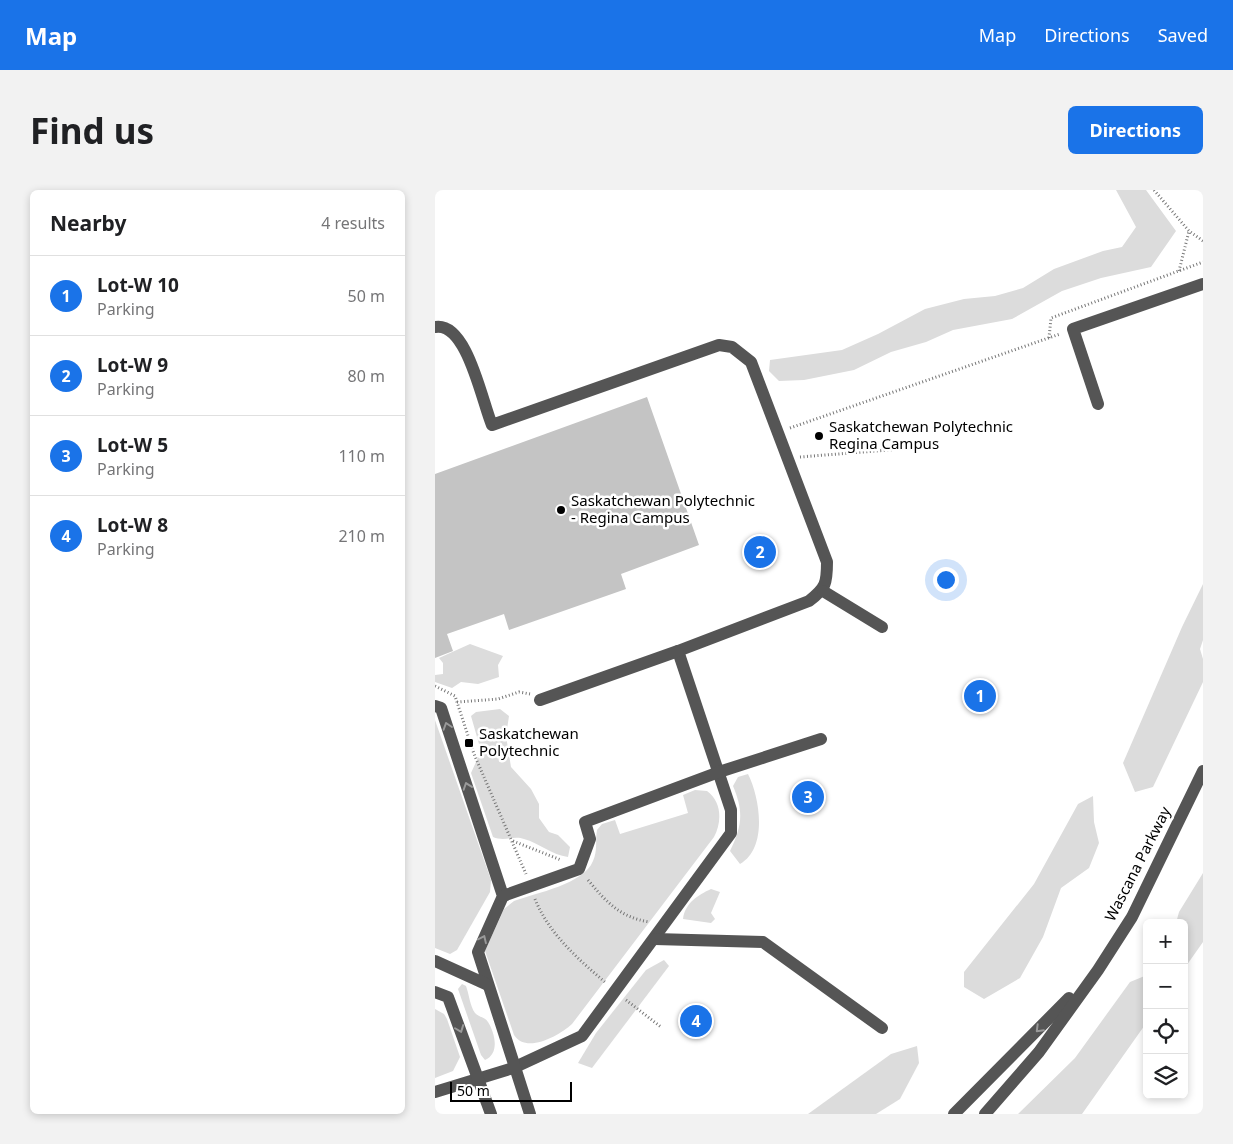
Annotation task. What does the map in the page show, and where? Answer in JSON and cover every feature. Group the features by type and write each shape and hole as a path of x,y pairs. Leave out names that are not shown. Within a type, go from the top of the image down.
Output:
{"street":[{"path":"1098,404 1073,329 1203,284"},
{"path":"435,327 448,329 465,346 492,425 719,345 732,347 751,362 827,562 827,577 823,591 809,601 678,651 540,700"},
{"path":"823,591 882,627"},
{"path":"435,1092 478,1077 513,1068 582,1036 666,925 731,833 731,810 678,651"},
{"path":"435,706 441,708 503,896 477,952 513,1068 530,1114"},
{"path":"503,896 579,869 589,839 585,822 719,772 821,739"},
{"name":"Wascana Parkway","path":"985,1114 1039,1052 1098,970 1131,917 1203,771"},
{"path":"655,939 763,942 882,1028"},
{"path":"435,961 488,985"},
{"name":"Wascana Parkway","path":"955,1114 1098,970"},
{"path":"435,992 448,997 491,1114"}],"path":[{"path":"1154,190 1189,231 1203,241"},
{"path":"1179,271 1189,231"},
{"path":"1049,338 1051,318 1203,262"},
{"path":"778,433 1073,329"},
{"path":"787,458 939,446"},
{"path":"435,686 455,696 474,754 513,841 543,918 577,958 615,992 661,1027"},
{"path":"457,702 498,699 519,692 540,700"},
{"path":"513,841 547,853 579,869 604,900 618,912 634,920 666,925"}],"shaded area":[{"path":"1116,190 1146,190 1176,231 1151,267 1101,278 1062,291 1012,319 953,330 926,342 891,352 854,370 804,380 779,381 769,371 770,360 842,350 878,334 925,309 964,299 995,296 1023,288 1054,269 1103,251 1122,247 1136,227"},
{"path":"1203,584 1203,640 1200,649 1203,659 1203,682 1153,787 1135,792 1123,763 1182,627"},
{"path":"470,644 503,656 498,665 499,677 478,684 461,682 452,688 435,682 435,675 443,674 443,663 439,658"},
{"path":"500,709 509,716 506,736 511,767 531,789 539,804 539,818 549,832 558,835 570,847 568,857 556,854 535,843 520,838 501,839 493,837 471,773 481,751 471,716 476,712"},
{"path":"435,720 491,880 490,892 457,950 450,954 435,948"},
{"path":"748,774 756,796 759,822 758,835 755,847 749,857 740,864 730,851 737,834 740,819 739,804 733,786 738,777"},
{"path":"695,790 707,791 716,801 719,819 714,837 572,1024 543,1041 526,1043 519,1040 514,1035 485,951 504,909 514,901 558,887 580,876 593,861 597,830 602,824 615,820 620,834 688,813 683,795"},
{"path":"1093,796 1094,822 1099,843 1089,868 1061,888 1043,937 1020,978 984,999 964,987 964,972 1034,884 1078,804"},
{"path":"1203,873 1203,942 1188,963 1188,919 1177,919 1179,912"},
{"path":"711,889 720,892 711,913 715,919 711,923 683,919 689,904"},
{"path":"664,960 669,966 592,1068 578,1063 596,1033 646,970"},
{"path":"1143,977 1143,1028 1082,1114 1018,1114 1075,1058 1130,982"},
{"path":"462,984 466,986 473,1010 487,1020 493,1032 495,1043 493,1053 485,1060 481,1055 458,989"},
{"path":"435,1009 444,1014 447,1019 460,1057 453,1071 435,1078"},
{"path":"917,1046 919,1063 900,1099 876,1114 808,1114 891,1054"}],"building":[{"name":"Saskatchewan Polytechnic - Regina Campus","path":"647,397 699,545 621,574 626,589 509,630 504,614 447,634 453,651 435,658 435,474"}],"place":[{"name":"Saskatchewan Polytechnic Regina Campus","path":"819,436"},
{"name":"Saskatchewan Polytechnic - Regina Campus","path":"561,510"},
{"name":"Lot-W 9","path":"760,552"},
{"name":"Lot-W 10","path":"980,696"},
{"name":"Saskatchewan Polytechnic","path":"469,743"},
{"name":"Lot-W 5","path":"808,797"},
{"name":"Lot-W 8","path":"696,1021"}]}
